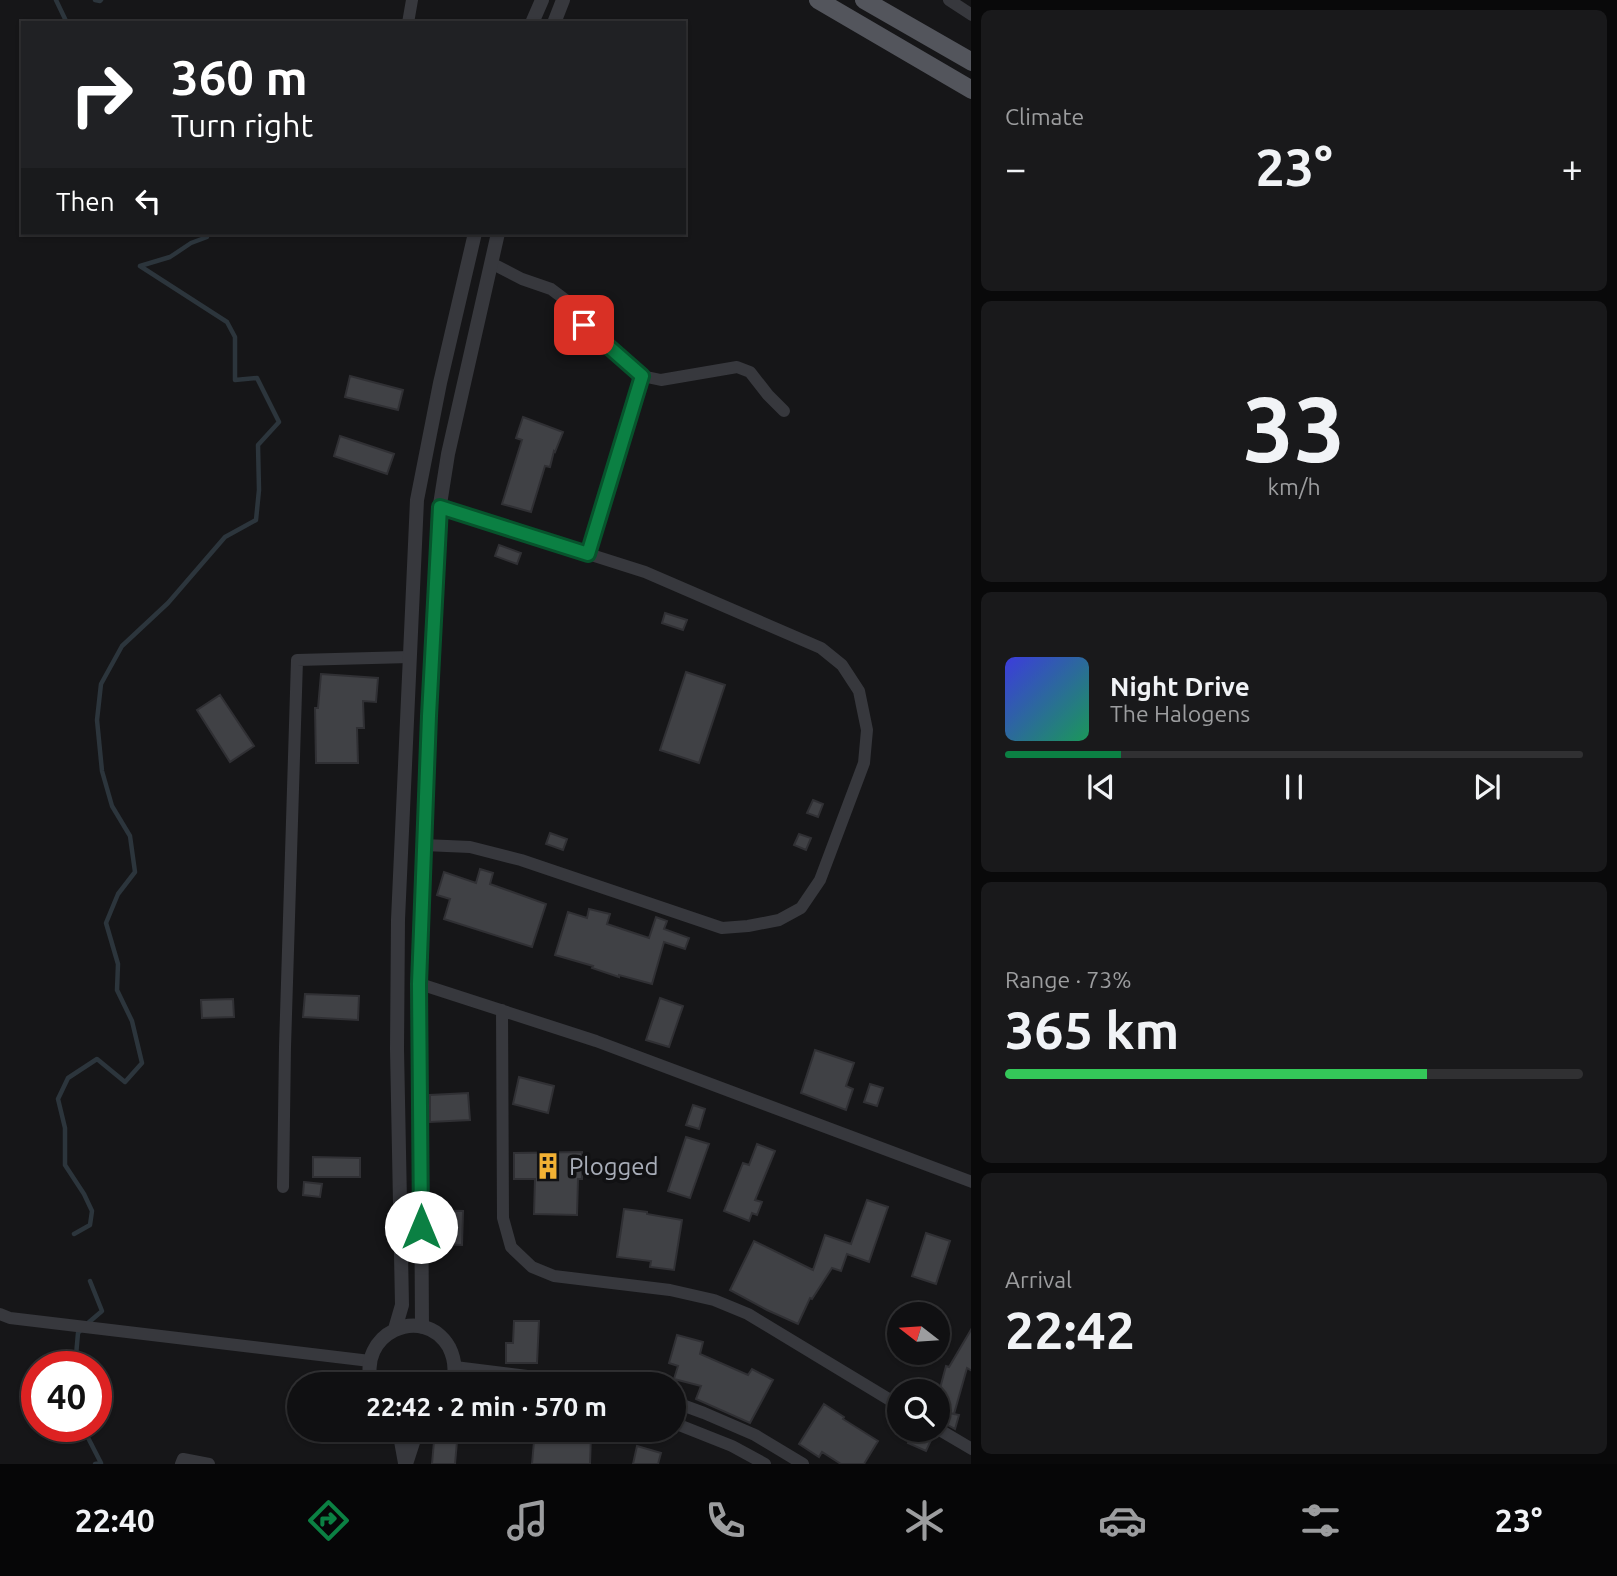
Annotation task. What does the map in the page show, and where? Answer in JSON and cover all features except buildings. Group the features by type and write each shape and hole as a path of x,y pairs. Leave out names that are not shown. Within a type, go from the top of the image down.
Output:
{"main road":[{"path":"818,0 971,90"},
{"path":"864,0 971,62"}],"street":[{"path":"408,21 412,0"},
{"path":"533,21 542,0"},
{"path":"555,21 563,0"},
{"path":"949,0 971,15"},
{"path":"395,1329 402,1305 397,1049 398,920 417,500 440,383 475,235"},
{"path":"422,1327 419,984 440,507 448,454 498,235"},
{"path":"491,263 522,279 551,289 567,301 584,325 642,376 661,380 737,367 750,372 784,411"},
{"path":"588,554 642,376"},
{"path":"424,845 470,847 521,860 722,928 779,920 801,908 820,880 864,763 867,730 859,691 842,665 821,648 645,572 440,507"},
{"path":"283,1187 297,660 410,657"},
{"path":"419,984 596,1041 971,1182"},
{"path":"502,1010 503,1218 510,1247 532,1267 554,1276 670,1290 714,1300 737,1309 887,1398"},
{"path":"0,1314 10,1318 370,1361"},
{"path":"369,1372 374,1348 383,1337 395,1329 408,1326 435,1332 445,1341 452,1353 454,1372"},
{"path":"455,1367 495,1372"},
{"path":"686,1406 755,1435 803,1464"},
{"path":"686,1428 732,1446 765,1464"},
{"path":"950,1436 971,1449"},
{"path":"401,1442 406,1464"},
{"path":"406,1464 413,1442"},
{"path":"181,1464 183,1459 209,1464"}],"waterway":[{"path":"56,0 66,21"},
{"path":"95,0 101,0"},
{"path":"74,1234 90,1225 92,1211 65,1165 65,1128 58,1099 68,1078 97,1059 125,1082 142,1063 132,1021 117,990 118,964 106,923 118,894 135,872 130,836 112,806 102,771 97,720 101,684 122,646 168,603 225,537 256,520 259,490 258,445 279,422 257,378 235,380 235,337 227,322 140,266 170,257 207,235"},
{"path":"88,1323 102,1311 90,1281"},
{"path":"76,1351 78,1333 82,1329"},
{"path":"90,1442 101,1463 95,1464"}],"place":[{"name":"Plogged","path":"548,1166"}],"route":[{"path":"421,1227 419,984 438,517 440,507 588,554 642,376 584,325"}]}
